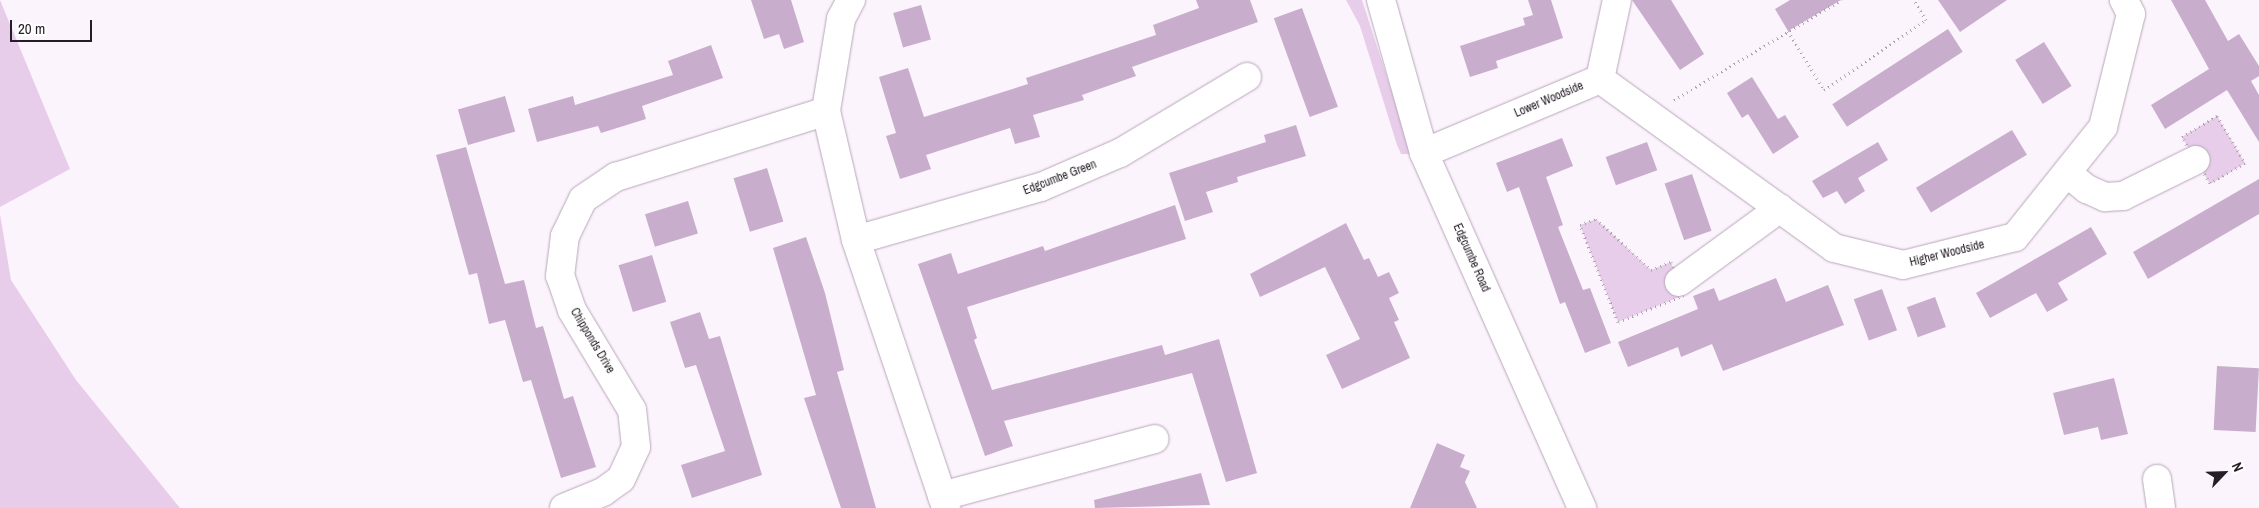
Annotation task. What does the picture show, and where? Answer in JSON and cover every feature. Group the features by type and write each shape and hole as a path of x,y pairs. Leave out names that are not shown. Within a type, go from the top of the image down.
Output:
{"street":[{"path":"851,0 841,19 826,111 856,240 944,502 1155,439"},
{"name":"Edgcumbe Road","path":"1381,0 1424,153 1582,508"},
{"name":"Lower Woodside","path":"1424,153 1600,79 1616,0"},
{"name":"Higher Woodside","path":"1600,79 1834,248 1903,265 2015,237 2103,127 2131,14 2124,0"},
{"name":"Edgcumbe Green","path":"856,240 1042,187 1120,153 1247,77"},
{"name":"Chipponds Drive","path":"564,508 611,500 636,447 632,410 572,310 560,276 565,236 583,199 616,177 826,111"},
{"path":"2067,173 2087,189 2106,197 2123,196 2196,160"},
{"path":"1679,282 1780,208"},
{"path":"2157,479 2161,508"}],"path":[{"path":"1650,114 1841,0"},
{"path":"1788,31 1824,90 1926,20 1914,0"},
{"path":"1596,219 1651,270 1672,262 1679,282 1684,295 1618,322 1580,225 1596,219"}],"shaded area":[{"path":"0,0 70,169 0,207"},
{"path":"1346,0 1362,0 1412,154 1401,154 1397,145 1360,26"},
{"path":"2217,116 2245,163 2210,184 2182,137"},
{"path":"0,214 11,280 76,380 180,508 0,508"},
{"path":"1596,219 1651,270 1671,262 1684,295 1618,322 1580,225"}],"building":[{"path":"751,0 791,0 804,42 784,49 779,34 764,39"},
{"path":"1196,0 1250,0 1258,22 1132,67 1136,76 1082,95 1084,100 1033,115 1040,137 1015,144 1010,128 926,155 931,169 900,179 886,136 896,133 879,77 908,68 924,117 1028,84 1026,78 1156,35 1153,25 1199,8"},
{"path":"1528,0 1551,0 1563,38 1496,61 1498,68 1470,77 1460,46 1525,25 1523,18 1533,15"},
{"path":"1632,0 1671,0 1704,54 1680,70"},
{"path":"1790,0 1841,0 1788,31 1775,9"},
{"path":"1938,0 2007,0 1960,32"},
{"path":"2171,0 2205,0 2228,41 2239,34 2259,66 2259,76 2251,81 2259,95 2259,142 2227,90 2165,129 2151,105 2209,69"},
{"path":"921,5 931,40 903,48 893,13"},
{"path":"1302,8 1338,107 1310,117 1274,18"},
{"path":"1948,29 1963,52 1847,127 1832,104"},
{"path":"2044,42 2072,86 2043,104 2015,60"},
{"path":"711,45 723,78 642,106 646,119 601,133 598,126 537,142 528,109 573,96 575,105 673,75 668,61"},
{"path":"1752,77 1778,119 1785,115 1799,137 1773,154 1748,114 1742,118 1727,93"},
{"path":"505,96 515,132 468,145 458,110"},
{"path":"1296,125 1306,156 1237,177 1238,182 1206,192 1213,212 1185,221 1169,173 1266,142 1264,135"},
{"path":"2012,130 2027,155 1931,213 1916,188"},
{"path":"1562,138 1573,166 1546,177 1563,225 1558,227 1583,290 1590,288 1611,343 1585,353 1565,302 1560,304 1519,187 1507,192 1496,163"},
{"path":"1647,142 1657,170 1616,185 1606,157"},
{"path":"1878,142 1888,160 1858,178 1865,191 1845,204 1837,191 1823,198 1812,181"},
{"path":"466,147 505,284 524,280 536,328 543,326 564,399 573,396 596,467 561,478 531,380 523,382 505,320 489,324 477,273 469,275 436,155"},
{"path":"767,168 783,222 750,232 734,178"},
{"path":"1692,174 1712,231 1684,240 1665,183"},
{"path":"2259,179 2259,214 2148,279 2133,252"},
{"path":"688,201 698,234 655,247 645,214"},
{"path":"1175,205 1186,239 967,307 977,338 974,340 992,390 1162,345 1165,355 1219,339 1257,473 1226,482 1192,373 1004,421 1013,446 985,456 918,264 951,253 958,274 1043,246 1045,251"},
{"path":"1346,223 1364,260 1369,258 1378,277 1389,272 1399,293 1389,298 1399,320 1394,322 1410,358 1342,389 1326,355 1360,339 1325,267 1260,297 1250,274"},
{"path":"2091,227 2107,254 2058,283 2068,300 2047,312 2036,293 1990,318 1976,293"},
{"path":"806,237 825,293 844,370 837,372 876,508 841,508 804,398 816,395 773,248"},
{"path":"652,255 666,302 633,312 619,265"},
{"path":"1776,278 1786,302 1828,285 1844,325 1723,371 1712,344 1681,357 1678,347 1628,367 1618,342 1698,309 1693,296 1714,288 1719,301"},
{"path":"1882,289 1897,330 1869,341 1854,299"},
{"path":"1935,297 1946,327 1918,337 1907,307"},
{"path":"700,312 709,339 720,336 762,475 692,498 681,465 725,451 696,365 685,368 670,322"},
{"path":"2217,366 2259,368 2256,432 2214,430"},
{"path":"2114,378 2128,434 2101,440 2098,427 2064,435 2053,393"},
{"path":"1437,443 1465,455 1460,467 1470,471 1465,482 1477,508 1410,508"},
{"path":"1201,473 1210,505 1095,508 1094,500"}]}
